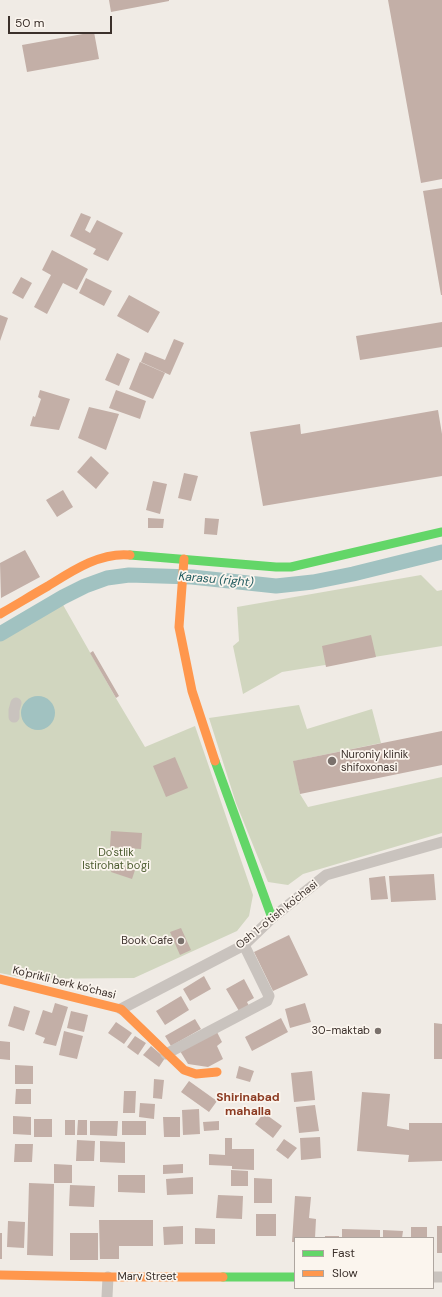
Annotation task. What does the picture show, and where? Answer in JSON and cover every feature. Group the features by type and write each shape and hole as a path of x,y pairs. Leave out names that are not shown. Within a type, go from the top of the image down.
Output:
{"street":[{"path":"0,614 78,568 100,559 123,554 183,562 291,567 442,532"},
{"path":"183,562 179,627 196,704 211,751 272,918"},
{"path":"14,718 16,703"},
{"name":"Osh 1-o'tish ko'chasi","path":"121,1009 244,945 272,918 326,875 442,842"},
{"path":"166,1054 267,1002 269,996 244,945"},
{"name":"Ko'prikli berk ko'chasi","path":"0,979 121,1009 184,1070 195,1075 217,1072"},
{"name":"Marv Street","path":"0,1275 108,1277 294,1277"},
{"path":"107,1297 108,1277"}],"green space":[{"path":"421,575 437,591 442,590 442,646 282,672 243,694 233,646 239,641 237,607"},
{"name":"Do'stlik Istirohat bo'gi","path":"62,603 145,747 195,726 253,895 249,916 237,931 134,978 29,979 0,973 0,639"},
{"path":"299,705 307,729 372,709 381,743 294,761 300,794 308,807 442,777 442,833 303,874 288,885 268,882 236,803 209,718"}],"water":[{"path":"38,696 50,701 55,713 50,725 38,730 26,725 21,713 26,701"}],"building":[{"path":"109,0 169,0 169,1 111,12"},
{"path":"388,0 442,0 442,179 421,183"},
{"path":"94,32 99,59 27,72 22,45"},
{"path":"442,188 442,295 441,295 423,191"},
{"path":"81,213 91,217 85,230 90,233 97,220 123,233 108,261 93,254 96,249 70,236"},
{"path":"52,250 88,269 77,290 63,283 47,314 34,307 51,275 42,270"},
{"path":"21,277 32,283 23,299 12,293"},
{"path":"86,278 112,291 104,306 79,293"},
{"path":"129,295 160,312 148,333 117,316"},
{"path":"0,315 8,318 0,341"},
{"path":"442,322 442,347 360,360 356,336"},
{"path":"174,339 184,343 170,375 141,362 145,352 165,360"},
{"path":"117,353 130,359 119,386 105,380"},
{"path":"140,362 165,373 153,399 129,389"},
{"path":"40,390 70,399 59,430 30,426 33,416 35,417 41,399 38,397"},
{"path":"116,390 146,401 140,419 109,408"},
{"path":"89,407 119,414 106,450 78,438"},
{"path":"438,410 442,434 442,476 263,506 250,432 300,424 301,434"},
{"path":"91,456 109,473 96,489 77,472"},
{"path":"184,473 198,476 191,501 178,498"},
{"path":"153,481 167,484 160,514 146,510"},
{"path":"63,490 73,507 57,517 46,500"},
{"path":"148,518 164,519 163,528 148,528"},
{"path":"205,518 219,519 217,535 204,534"},
{"path":"25,550 40,577 1,598 0,563"},
{"path":"371,635 376,657 326,667 322,646"},
{"path":"93,651 119,696 116,698 90,653"},
{"path":"442,731 442,765 300,794 293,761"},
{"path":"175,757 188,788 166,797 153,766"},
{"path":"111,831 142,833 141,849 110,847"},
{"path":"114,863 135,870 132,879 111,872"},
{"path":"434,874 436,900 391,902 389,876"},
{"path":"385,876 388,899 371,900 369,878"},
{"name":"Book Cafe","path":"181,928 191,950 180,955 170,932"},
{"path":"289,935 308,975 273,991 254,952"},
{"path":"204,976 211,989 190,1001 183,989"},
{"path":"244,979 254,998 247,1002 249,1006 239,1011 226,989"},
{"path":"181,996 189,1010 165,1025 156,1011"},
{"path":"55,1003 68,1007 56,1046 43,1043 45,1038 35,1034 43,1010 52,1013"},
{"path":"305,1003 311,1022 290,1028 285,1009"},
{"path":"14,1006 30,1011 24,1031 8,1026"},
{"path":"71,1011 88,1015 84,1032 67,1028"},
{"path":"281,1018 288,1032 252,1051 245,1037"},
{"path":"195,1019 201,1029 171,1046 165,1036"},
{"path":"116,1022 132,1033 124,1044 108,1033"},
{"path":"434,1023 442,1024 442,1059 434,1059"},
{"path":"216,1030 222,1042 217,1046 223,1059 208,1067 188,1064 180,1051"},
{"path":"64,1031 83,1036 77,1059 59,1055"},
{"path":"135,1036 146,1043 138,1055 127,1047"},
{"path":"0,1041 10,1042 10,1060 0,1059"},
{"path":"151,1046 165,1058 159,1067 143,1055"},
{"path":"15,1065 33,1066 33,1084 15,1084"},
{"path":"239,1066 254,1071 250,1082 236,1078"},
{"path":"312,1071 315,1100 294,1102 291,1073"},
{"path":"154,1079 164,1080 162,1099 153,1098"},
{"path":"189,1081 217,1101 209,1112 181,1092"},
{"path":"16,1089 31,1089 31,1104 15,1104"},
{"path":"124,1091 136,1091 135,1113 123,1113"},
{"path":"362,1092 390,1094 387,1126 409,1130 409,1123 442,1123 442,1161 408,1162 409,1155 357,1151"},
{"path":"140,1103 155,1104 154,1119 139,1117"},
{"path":"315,1105 319,1131 299,1133 296,1107"},
{"path":"199,1109 200,1134 183,1135 182,1110"},
{"path":"264,1113 282,1126 273,1138 255,1124"},
{"path":"13,1116 31,1117 31,1135 13,1134"},
{"path":"163,1117 180,1117 180,1137 164,1137"},
{"path":"34,1119 52,1119 52,1137 34,1137"},
{"path":"65,1120 75,1120 75,1135 65,1135"},
{"path":"78,1120 87,1120 87,1135 77,1135"},
{"path":"90,1121 118,1121 117,1136 90,1135"},
{"path":"122,1121 146,1121 146,1135 122,1135"},
{"path":"219,1121 219,1130 204,1131 203,1122"},
{"path":"320,1137 321,1158 301,1160 300,1138"},
{"path":"225,1138 232,1138 232,1149 254,1149 254,1170 232,1169 232,1166 209,1165 209,1154 225,1155"},
{"path":"284,1139 297,1148 288,1159 276,1150"},
{"path":"77,1140 95,1141 94,1161 76,1161"},
{"path":"100,1141 125,1142 125,1163 100,1162"},
{"path":"15,1144 33,1144 32,1162 14,1162"},
{"path":"54,1164 72,1165 72,1183 54,1183"},
{"path":"183,1164 183,1173 163,1174 163,1165"},
{"path":"231,1170 248,1171 248,1186 231,1186"},
{"path":"118,1175 145,1175 145,1193 118,1192"},
{"path":"193,1177 193,1194 167,1195 166,1179"},
{"path":"254,1178 272,1179 272,1203 254,1203"},
{"path":"29,1183 54,1184 53,1256 27,1255"},
{"path":"70,1185 95,1186 94,1207 69,1206"},
{"path":"218,1195 243,1196 242,1219 216,1218"},
{"path":"295,1196 311,1197 309,1218 316,1219 315,1237 294,1237 294,1242 292,1242"},
{"path":"256,1214 276,1214 276,1236 256,1236"},
{"path":"99,1220 153,1220 153,1246 119,1246 119,1259 100,1259"},
{"path":"8,1221 25,1222 24,1248 7,1247"},
{"path":"183,1226 183,1244 164,1245 163,1227"},
{"path":"437,1226 442,1226 442,1253 437,1253"},
{"path":"411,1227 427,1227 427,1237 411,1237"},
{"path":"195,1228 215,1229 215,1244 195,1244"},
{"path":"342,1229 380,1230 380,1237 342,1237"},
{"path":"383,1230 403,1231 402,1237 383,1237"},
{"path":"0,1233 2,1233 2,1259 0,1259"},
{"path":"70,1233 98,1233 98,1260 70,1260"},
{"path":"325,1236 339,1236 339,1237"}],"waterway":[{"name":"Karasu (right)","path":"0,634 63,597 85,586 107,578 129,575 192,577 276,586 313,582 353,574 442,552"}],"traffic: fast":[{"path":"130,555 291,567 442,532"},
{"path":"215,761 272,918"},
{"path":"223,1277 294,1277"}],"traffic: slow":[{"path":"0,614 67,574 87,564 108,556 130,555"},
{"path":"184,559 179,627 192,691 215,761"},
{"path":"0,979 121,1009 184,1070 196,1074 217,1072"},
{"path":"0,1275 223,1277"}],"place":[{"name":"Nuroniy klinik shifoxonasi","path":"332,761"},
{"name":"Book Cafe","path":"181,941"},
{"name":"30-maktab","path":"378,1031"}],"district":[{"name":"Shirinabad mahalla","path":"248,1105"}]}
